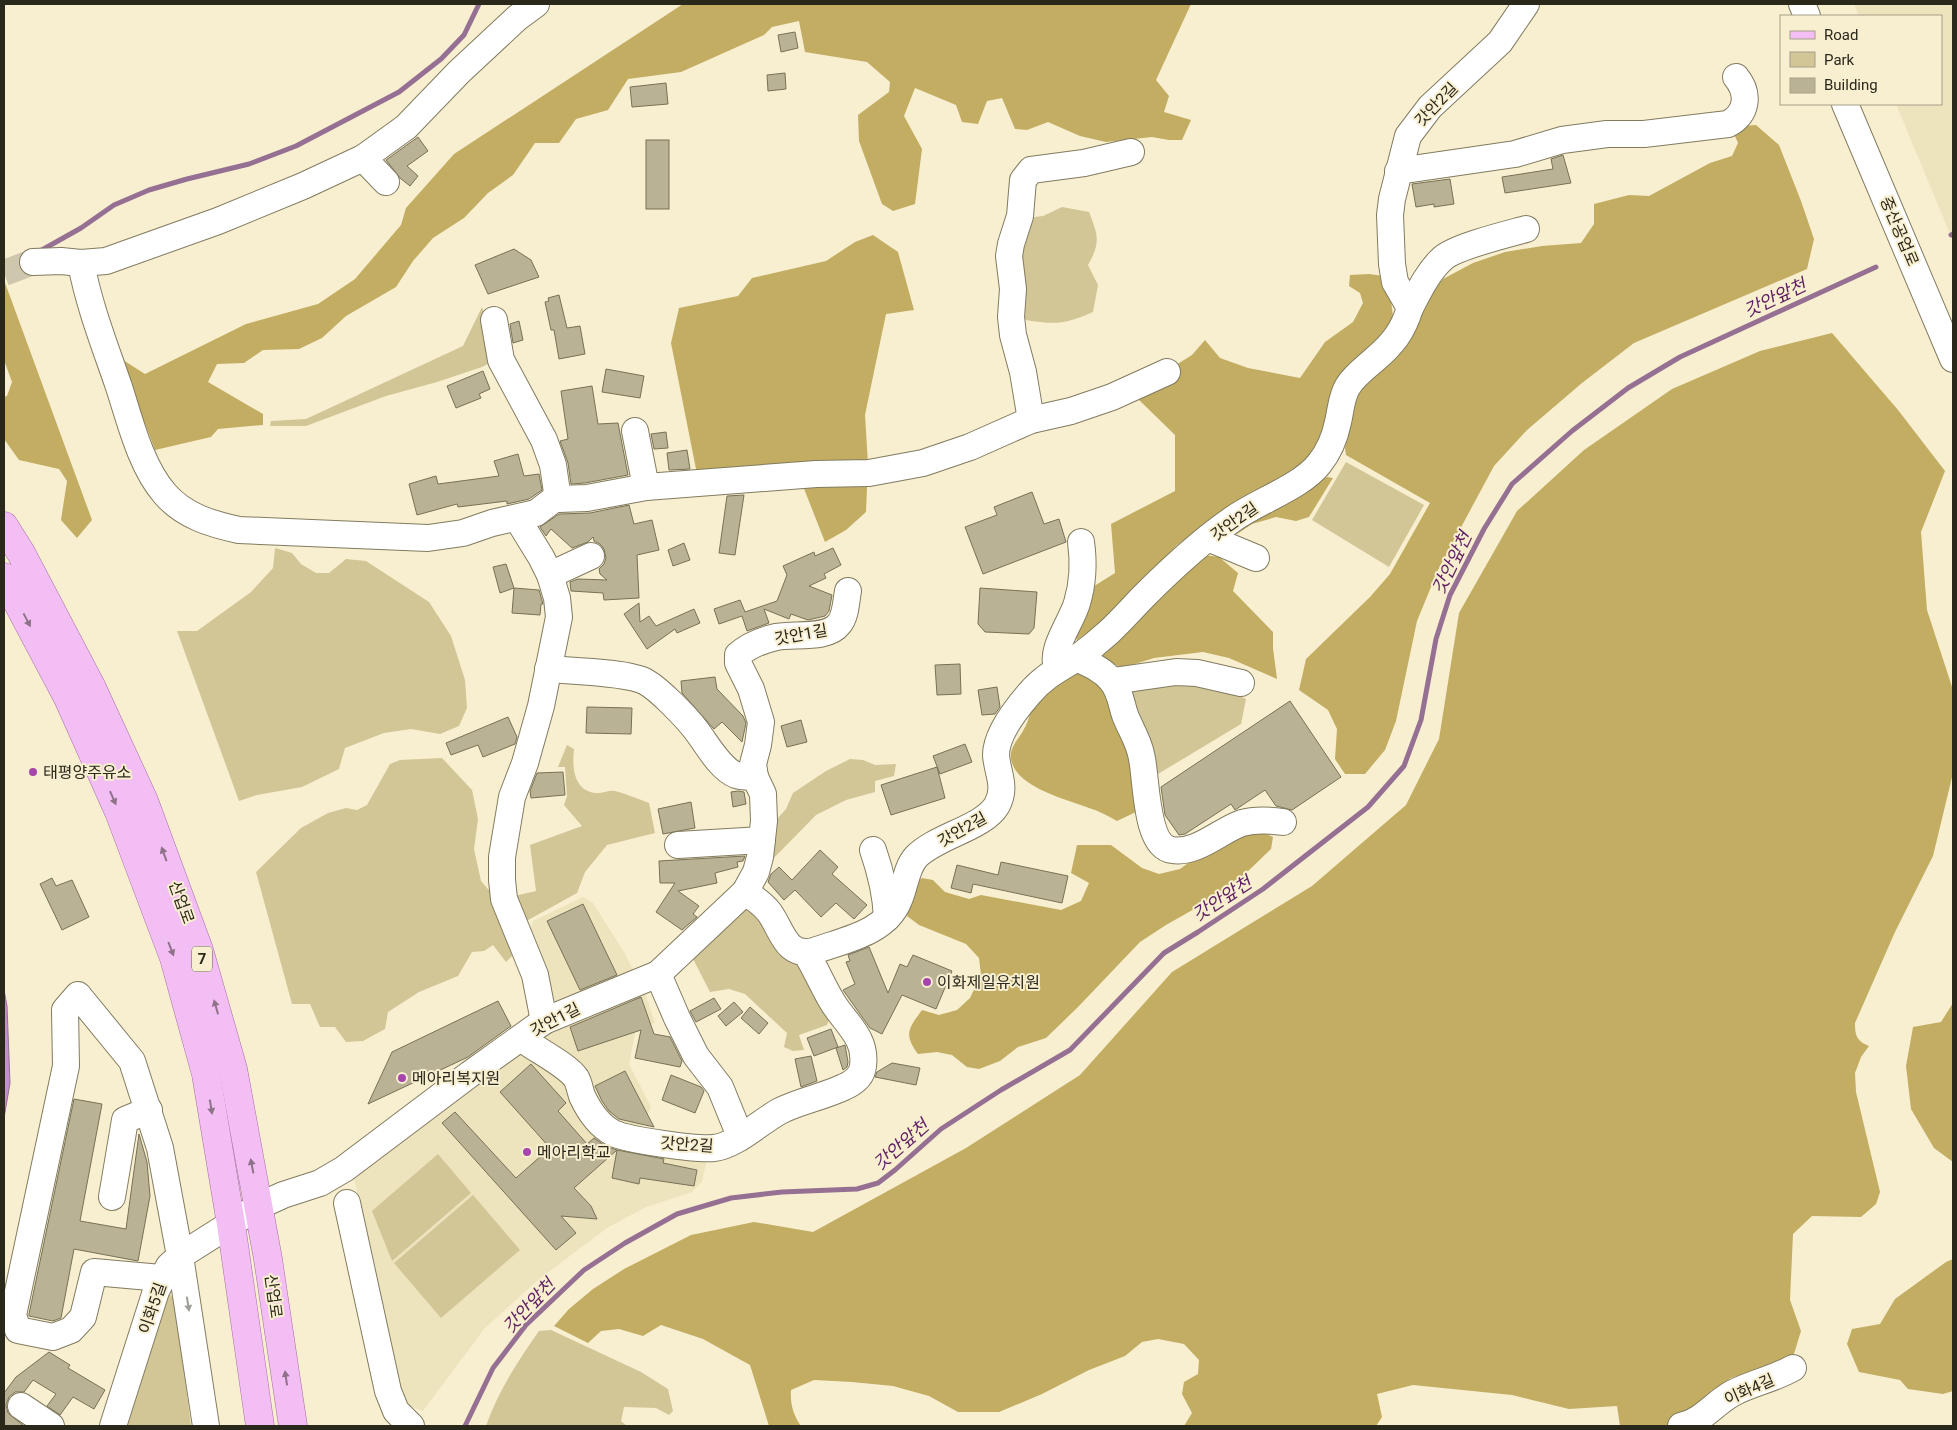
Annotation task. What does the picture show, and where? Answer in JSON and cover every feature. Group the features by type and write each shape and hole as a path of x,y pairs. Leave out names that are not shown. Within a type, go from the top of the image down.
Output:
{"main road":[{"name":"산업로","path":"4,526 21,553 92,688 144,801 199,950 233,1069 259,1206 293,1426"},
{"name":"산업로","path":"4,577 72,707 119,812 174,958 206,1074 231,1224 260,1426"}],"street":[{"path":"33,262 61,261 81,263 106,261 141,250 294,190 363,158 406,127 478,54 536,4"},
{"name":"갓안2길","path":"521,1038 571,1072 577,1080 590,1111 600,1124 614,1133 638,1139 695,1148 714,1148 732,1143 781,1110 830,1094 859,1077 863,1068 863,1054 859,1040 834,1004 806,953 870,931 886,918 899,902 910,866 917,857 933,845 989,815 998,804 1002,793 1002,780 996,757 1002,734 1028,694 1044,679 1110,632 1146,594 1208,538 1266,498 1292,486 1308,475 1319,464 1330,446 1347,388 1354,378 1397,338 1404,326 1410,308 1395,282 1392,264 1390,215 1398,171 1408,136 1430,107 1500,42 1526,4"},
{"path":"1398,171 1515,154 1562,140 1607,134 1644,134 1728,124 1736,120 1743,112 1744,92 1741,83 1736,77"},
{"name":"중산공업로","path":"1845,105 1914,262 1953,359"},
{"path":"1031,420 1023,372 1013,336 1011,317 1013,289 1009,256 1020,216 1023,180 1031,170 1084,163 1131,152"},
{"path":"363,158 386,182"},
{"path":"1410,308 1424,282 1443,257 1468,246 1526,228"},
{"path":"81,263 87,293 137,442 151,474 165,494 185,511 209,523 238,530 428,538 463,533 492,523 536,513 553,500 558,499 587,498 646,487 816,474 869,473 922,463 970,447 1031,420 1071,411 1112,397 1167,372"},
{"path":"494,320 502,360 547,449 553,465 558,499"},
{"path":"635,431 646,487"},
{"path":"517,518 550,575 557,598 559,617 525,763 512,797 502,857 504,899 535,975 544,1021"},
{"path":"1208,538 1256,558"},
{"path":"1081,542 1083,560 1082,580 1077,604 1056,651 1055,662 1094,666 1113,681 1119,692 1141,753 1148,807 1154,831 1161,845 1171,850 1185,850 1242,824 1264,820 1283,822"},
{"path":"550,575 591,556"},
{"name":"갓안1길","path":"259,1206 320,1183 344,1169 544,1021 658,974 745,892 756,872 764,821 762,794 755,777 753,764 761,722 751,689 738,663 738,655 745,649 776,637 812,635 833,629 840,624 848,591"},
{"path":"548,669 612,675 645,682 658,691 694,728 713,754 727,769 735,775 755,777"},
{"path":"1113,681 1176,672 1197,673 1241,683"},
{"path":"678,845 762,840"},
{"path":"874,850 884,888 886,918"},
{"path":"745,892 758,900 770,913 783,938 791,948 806,953"},
{"path":"658,974 696,1056 720,1087 740,1136"},
{"path":"162,1278 94,1272 83,1318 71,1330 53,1337 18,1330 13,1315 66,1066 65,1010 78,995 132,1061 149,1110 160,1148 180,1256 206,1426"},
{"path":"112,1198 125,1120 149,1110"},
{"path":"347,1203 388,1391 396,1411 411,1426"},
{"name":"이화5길","path":"114,1426 156,1291 169,1266 180,1256 259,1206"},
{"name":"이화4길","path":"1681,1426 1692,1424 1733,1393 1779,1376 1793,1368"},
{"path":"21,1406 51,1426"}],"shaded area":[{"path":"683,4 1191,4 1156,80 1169,96 1164,112 1191,120 1182,140 1152,137 1106,142 1080,136 1048,122 1027,130 1015,129 1002,98 987,101 978,124 962,122 956,105 915,88 904,116 922,149 915,204 893,211 882,204 859,141 858,115 889,92 890,82 867,62 805,52 799,21 772,27 764,35 681,72 628,79 608,110 576,119 559,143 535,143 513,175 488,193 464,218 433,238 413,261 396,287 346,316 322,338 299,349 263,350 244,363 217,364 208,382 263,414 263,425 218,429 211,437 155,450 120,358 145,374 246,324 318,304 355,279 401,225 406,208 454,154"},
{"path":"1854,4 1953,4 1953,241 1896,105 1942,105 1942,15 1859,15"},
{"path":"1756,125 1779,145 1801,201 1814,239 1807,269 1634,343 1582,383 1527,430 1494,466 1438,570 1417,621 1396,721 1385,750 1365,774 1345,774 1335,759 1337,729 1328,710 1299,690 1306,659 1370,597 1390,574 1430,503 1346,455 1345,448 1351,401 1443,279 1473,263 1505,252 1542,246 1581,243 1594,224 1594,204 1629,195 1649,196 1710,163 1732,156 1738,143 1732,129"},
{"path":"873,235 898,252 914,310 886,314 865,415 868,464 697,474 671,343 679,308 738,296 752,278 826,261 855,242"},
{"path":"1369,274 1384,276 1390,291 1393,317 1382,342 1309,463 1228,510 1177,545 1113,614 1077,640 1073,634 1091,588 1115,573 1111,524 1175,491 1175,435 1137,398 1176,365 1192,355 1205,340 1220,358 1248,368 1300,378 1325,342 1353,322 1363,303 1360,293 1349,286 1350,275"},
{"path":"4,280 92,520 77,538 61,520 67,481 59,469 19,460 4,439 4,397 7,396 12,382 4,360"},
{"path":"1832,333 1898,410 1945,471 1921,532 1927,610 1953,690 1953,773 1933,856 1895,932 1855,1023 1855,1031 1858,1037 1869,1046 1861,1057 1855,1073 1856,1092 1880,1192 1876,1204 1861,1217 1812,1216 1793,1234 1790,1300 1801,1331 1793,1357 1731,1378 1711,1391 1685,1415 1667,1426 1620,1426 1617,1406 1569,1409 1512,1395 1413,1385 1377,1394 1382,1417 1376,1426 1184,1426 1192,1413 1182,1394 1184,1382 1198,1374 1199,1360 1184,1344 1158,1339 1142,1342 1125,1356 1089,1370 1042,1394 999,1412 958,1412 929,1396 893,1386 814,1380 791,1390 793,1409 801,1426 769,1426 750,1365 703,1339 661,1325 643,1336 619,1329 601,1331 588,1343 554,1326 569,1309 593,1289 624,1269 691,1235 754,1222 813,1232 966,1148 1080,1075 1172,972 1312,886 1406,805 1439,739 1459,613 1517,511 1584,450 1672,389 1760,351"},
{"path":"1327,477 1333,478 1309,517 1296,521 1276,517 1252,524 1237,534 1232,531"},
{"path":"861,480 867,487 866,512 846,530 825,542 801,481"},
{"path":"1198,554 1219,557 1238,573 1233,591 1273,632 1277,679 1229,658 1203,652 1154,658 1122,668 1099,656"},
{"path":"1079,670 1110,694 1135,769 1136,812 1117,821 1032,785 1022,778 1015,769 1011,759 1011,751 1026,725 1037,697 1050,686"},
{"path":"1254,831 1263,832 1273,837 1271,849 1245,874 1196,908 1140,942 1046,1038 1018,1047 1000,1061 979,1069 967,1067 952,1055 937,1052 918,1054 913,1047 909,1036 910,1031 922,1010 939,1015 957,1010 970,998 981,975 979,958 966,944 919,925 907,916 916,883 922,878 933,880 945,892 969,899 981,895 1061,910 1081,901 1089,883 1071,873 1077,845 1111,845 1142,868 1159,874 1180,869 1207,849"},
{"name":"메아리학교","path":"583,897 593,903 624,952 645,993 655,1023 636,1029 629,1064 651,1107 633,1142 707,1158 702,1182 692,1192 646,1207 607,1228 538,1280 484,1329 423,1411 400,1403 353,1173 556,1004 544,968 529,933 533,921"},
{"path":"4,990 7,1006 10,1083 4,1118"},
{"path":"1953,1003 1953,1162 1934,1148 1911,1109 1906,1066 1913,1027 1941,1022"},
{"path":"1953,1259 1953,1391 1943,1394 1908,1389 1900,1380 1859,1372 1847,1344 1852,1329 1880,1324 1895,1299 1946,1262"}],"green space":[{"path":"1062,207 1089,212 1096,233 1095,250 1088,265 1098,285 1093,312 1061,322 1046,323 1026,320 1018,309 1016,258 1027,218 1043,216"},
{"path":"482,307 491,334 495,360 482,367 386,396 306,426 270,426 271,421 306,419 463,346"},
{"path":"1346,462 1424,505 1389,567 1312,520"},
{"path":"275,548 292,553 301,564 316,573 329,573 346,559 366,561 429,602 451,636 465,680 467,708 459,726 440,734 411,729 384,733 345,748 339,769 302,787 257,795 239,801 177,631 197,631 251,592 273,568"},
{"path":"1161,681 1221,686 1246,699 1241,724 1153,777 1126,689"},
{"path":"567,745 574,749 574,770 582,787 595,793 615,791 649,803 655,833 607,845 585,872 577,893 521,924 510,897 536,891 530,845 582,826 564,805 567,796 565,767 558,767"},
{"path":"442,758 472,790 478,819 474,849 481,881 505,909 513,947 512,956 506,962 493,945 484,951 472,952 458,976 419,992 388,1012 385,1029 363,1041 346,1042 335,1027 320,1027 310,1004 292,1004 256,872 301,828 328,813 346,808 357,810 367,805 390,764 400,760"},
{"path":"850,759 863,760 875,765 896,764 894,776 875,781 875,792 846,800 816,815 768,864 771,826 786,809 793,793 826,771"},
{"path":"745,905 796,957 832,1012 827,1025 799,1035 804,1050 793,1051 784,1047 787,1033 745,994 729,989 710,992 690,953"},
{"path":"438,1154 471,1193 392,1261 372,1211"},
{"path":"473,1195 520,1250 441,1318 394,1263"},
{"path":"169,1293 175,1301 191,1426 127,1426"},
{"path":"551,1330 641,1372 668,1389 673,1411 669,1415 656,1408 624,1407 621,1421 627,1426 486,1426 503,1388 531,1342 539,1331"}],"building":[{"path":"795,32 798,48 781,52 778,35"},
{"path":"785,73 786,89 768,91 767,75"},
{"path":"666,83 668,104 632,107 630,87"},
{"path":"418,137 428,151 407,166 418,176 410,186 400,178 386,160"},
{"path":"646,140 669,140 669,209 646,209"},
{"path":"1563,155 1571,183 1505,193 1502,177 1553,169 1551,159"},
{"path":"1450,179 1454,204 1434,207 1434,204 1416,207 1412,184"},
{"path":"514,249 531,260 539,277 488,294 475,265"},
{"path":"559,295 567,328 580,326 585,354 559,359 554,330 551,330 545,302 549,301 548,298"},
{"path":"519,321 523,340 513,343 510,324"},
{"path":"606,369 644,376 640,398 602,392"},
{"path":"483,371 490,389 479,394 481,398 456,408 447,386"},
{"path":"592,386 598,424 618,423 628,475 571,484 568,463 560,441 568,439 561,391"},
{"path":"666,432 668,448 654,449 651,434"},
{"path":"687,450 690,469 669,470 667,453"},
{"path":"518,454 524,476 539,474 542,490 529,499 507,504 507,501 458,507 457,504 417,515 409,484 436,476 438,484 499,476 494,461"},
{"path":"1032,492 1044,524 1059,519 1066,542 983,574 965,527 997,515 994,507"},
{"path":"744,495 735,555 719,553 727,496"},
{"path":"629,505 634,524 652,520 659,550 637,555 639,598 604,600 603,593 571,591 570,582 578,579 607,580 600,574 599,569 604,564 606,558 604,549 594,541 593,537 588,542 572,548 551,529 546,536 540,527 559,514 590,513"},
{"path":"684,543 690,560 673,566 668,550"},
{"path":"833,548 841,565 824,574 826,578 809,586 832,595 829,611 825,616 808,620 791,614 789,619 764,609 769,623 747,631 742,616 719,624 714,609 740,600 745,612 777,601 787,575 783,566 814,552 815,556"},
{"path":"506,564 514,588 500,593 493,567"},
{"path":"514,588 539,590 543,604 541,604 540,615 512,613"},
{"path":"980,588 1037,592 1034,628 1029,634 985,632 978,624"},
{"path":"639,603 640,622 649,616 656,626 694,609 700,623 677,633 675,629 647,649 624,614"},
{"path":"960,664 961,694 937,695 935,665"},
{"path":"715,677 717,689 743,716 746,723 742,742 722,722 714,729 682,693 681,681"},
{"path":"997,687 1000,707 995,714 982,715 978,690"},
{"path":"1290,701 1341,777 1292,810 1276,806 1265,790 1235,810 1231,804 1185,834 1179,835 1165,815 1161,787"},
{"path":"587,707 632,708 631,734 586,733"},
{"path":"508,717 517,737 515,744 483,757 478,745 451,755 446,743"},
{"path":"801,720 807,742 787,747 781,726"},
{"path":"965,744 972,762 940,774 933,756"},
{"path":"937,767 945,798 891,815 881,785"},
{"path":"563,772 565,795 531,798 530,791 537,773"},
{"path":"731,792 744,792 746,804 733,807"},
{"path":"691,802 695,828 663,834 658,809"},
{"path":"820,850 838,867 832,874 867,905 854,919 836,903 821,917 795,890 784,900 768,882 771,874 779,867 792,880"},
{"path":"745,856 743,861 737,862 738,867 715,873 717,883 678,891 699,906 693,914 697,917 682,930 656,912 675,883 660,883 659,861"},
{"path":"1001,862 1068,876 1062,903 973,884 971,893 951,888 957,865 998,875"},
{"path":"52,878 56,886 72,880 89,917 62,930 40,884"},
{"path":"583,904 617,975 580,990 547,921"},
{"path":"869,947 888,993 900,964 907,967 913,955 952,971 936,1009 902,995 882,1034 870,1028 843,990 855,984 846,962 850,961 848,955"},
{"path":"641,997 654,1034 670,1037 682,1061 680,1067 635,1058 641,1030 578,1051 570,1027"},
{"path":"714,998 721,1009 696,1022 690,1011"},
{"name":"메아리복지원","path":"498,1001 511,1026 468,1057 368,1104 392,1052"},
{"path":"734,1002 743,1012 726,1026 718,1016"},
{"path":"750,1007 768,1023 759,1034 741,1018"},
{"path":"831,1029 838,1047 814,1056 807,1038"},
{"path":"845,1045 848,1062 847,1067 843,1070 836,1048"},
{"path":"811,1056 817,1081 801,1087 795,1059"},
{"path":"892,1063 920,1068 916,1085 875,1077 877,1072"},
{"path":"531,1064 566,1103 558,1111 587,1144 594,1138 605,1146 617,1150 574,1188 591,1206 597,1219 561,1216 576,1233 556,1250 442,1123 455,1112 516,1178 550,1148 500,1092"},
{"path":"625,1071 654,1127 619,1119 609,1111 602,1101 595,1086"},
{"path":"671,1075 701,1087 704,1091 695,1113 662,1100"},
{"path":"74,1099 102,1104 80,1221 126,1229 139,1134 147,1162 150,1196 138,1261 74,1249 61,1318 53,1321 29,1316 29,1314"},
{"path":"617,1150 664,1159 663,1163 697,1170 694,1186 640,1178 639,1184 612,1178"},
{"path":"49,1352 70,1365 68,1368 105,1390 94,1409 73,1397 60,1415 47,1406 56,1394 33,1380 24,1392 15,1392 9,1397 6,1405 8,1413 24,1426 4,1426 4,1393 16,1377"}],"waterway":[{"path":"40,251 81,228 114,205 149,190 249,164 296,146 399,92 441,59 464,35 479,4"},
{"name":"갓안앞천","path":"465,1426 493,1368 526,1325 584,1270 625,1243 677,1214 731,1198 782,1192 857,1189 878,1183 941,1129 1001,1090 1070,1050 1164,953 1263,889 1368,807 1404,766 1421,720 1436,639 1450,595 1484,529 1512,484 1572,431 1628,388 1680,357 1876,267"}],"tunnel":[{"path":"4,273 33,262"}],"place":[{"name":"태평양주유소","path":"33,772"},
{"name":"이화제일유치원","path":"927,982"},
{"name":"메아리복지원","path":"402,1078"},
{"name":"메아리학교","path":"527,1152"}]}
